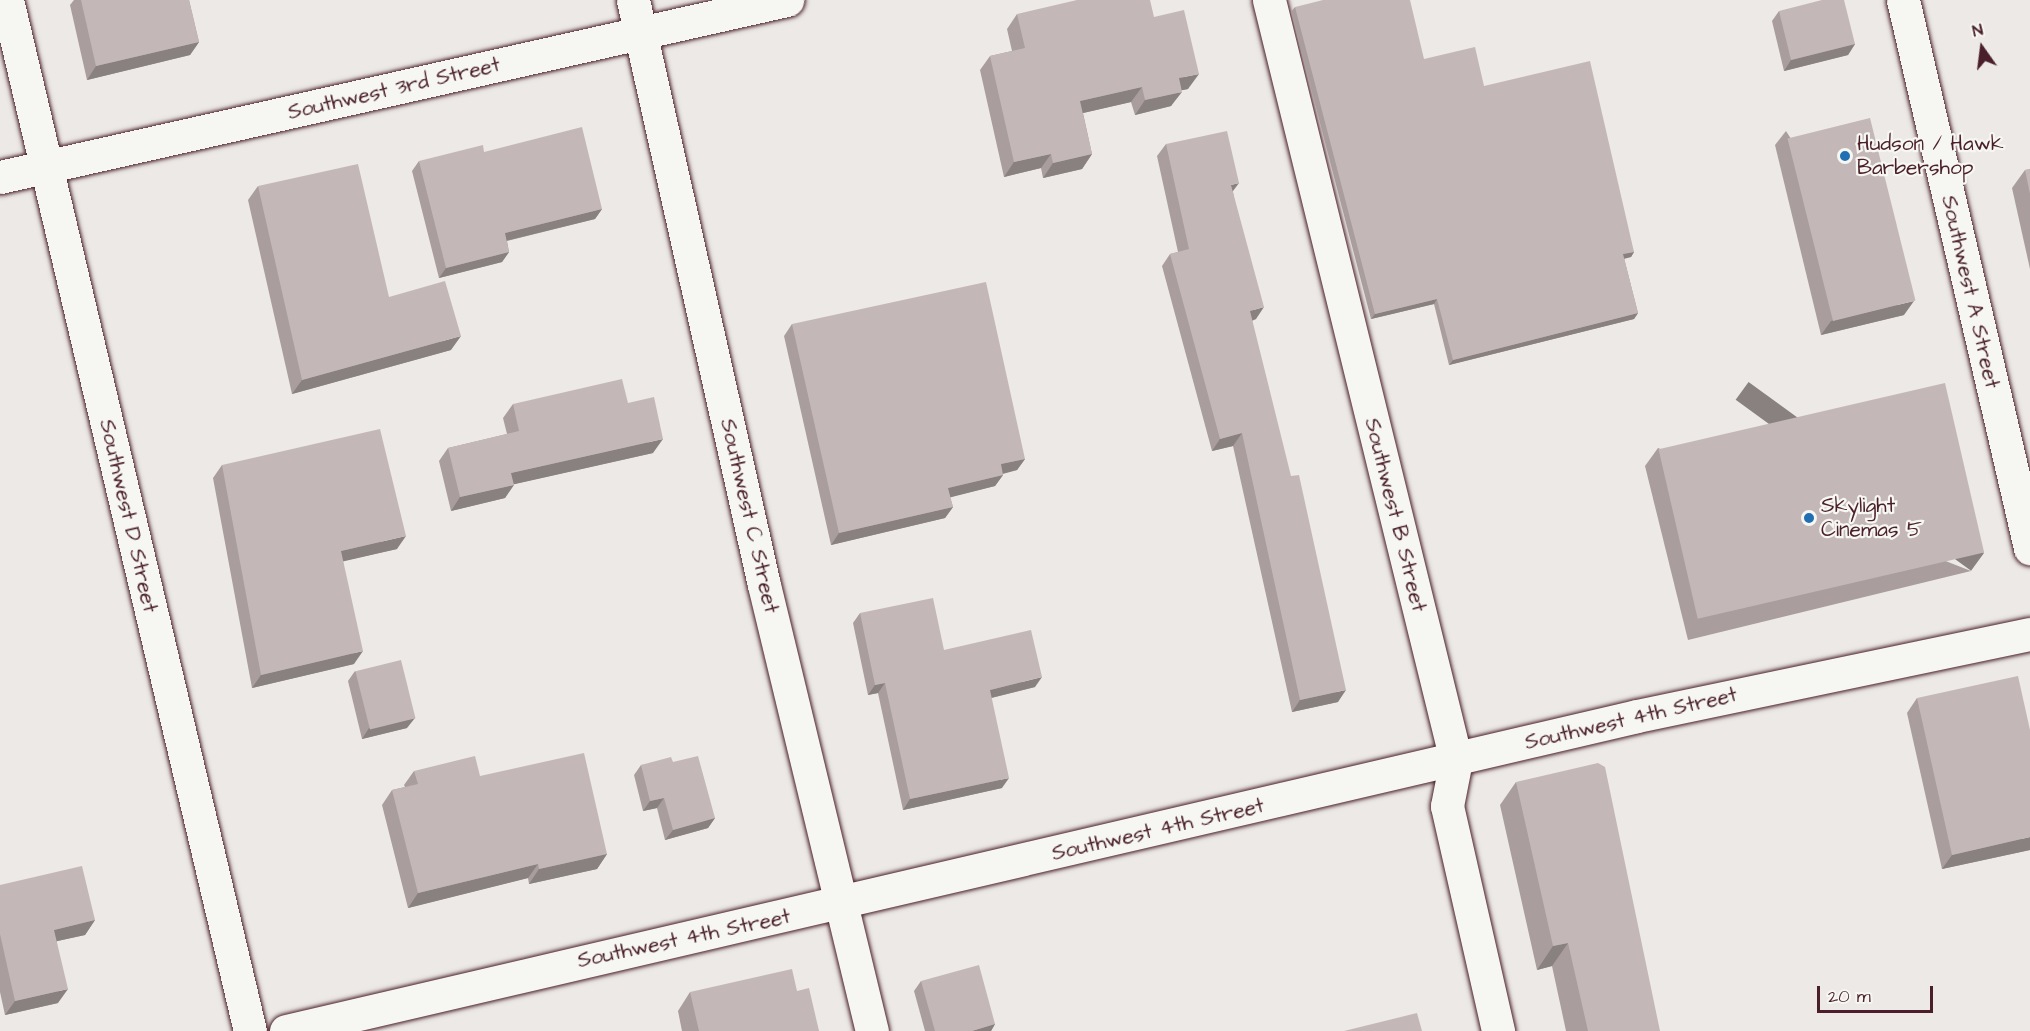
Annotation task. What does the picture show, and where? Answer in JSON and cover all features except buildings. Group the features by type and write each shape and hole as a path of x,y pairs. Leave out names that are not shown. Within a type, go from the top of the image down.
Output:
{"street":[{"name":"Southwest D Street","path":"7,0 250,1031"},
{"name":"Southwest C Street","path":"633,0 764,585 872,1031"},
{"name":"Southwest 3rd Street","path":"0,177 787,0"},
{"name":"Southwest B Street","path":"1269,0 1456,760 1446,806 1498,1031"},
{"name":"Southwest A Street","path":"1903,0 2030,548"},
{"name":"Southwest 4th Street","path":"286,1031 1456,760 2030,634"}],"place":[{"name":"Hudson / Hawk Barbershop","path":"1845,156"},
{"name":"Skylight Cinemas 5","path":"1809,518"}]}
